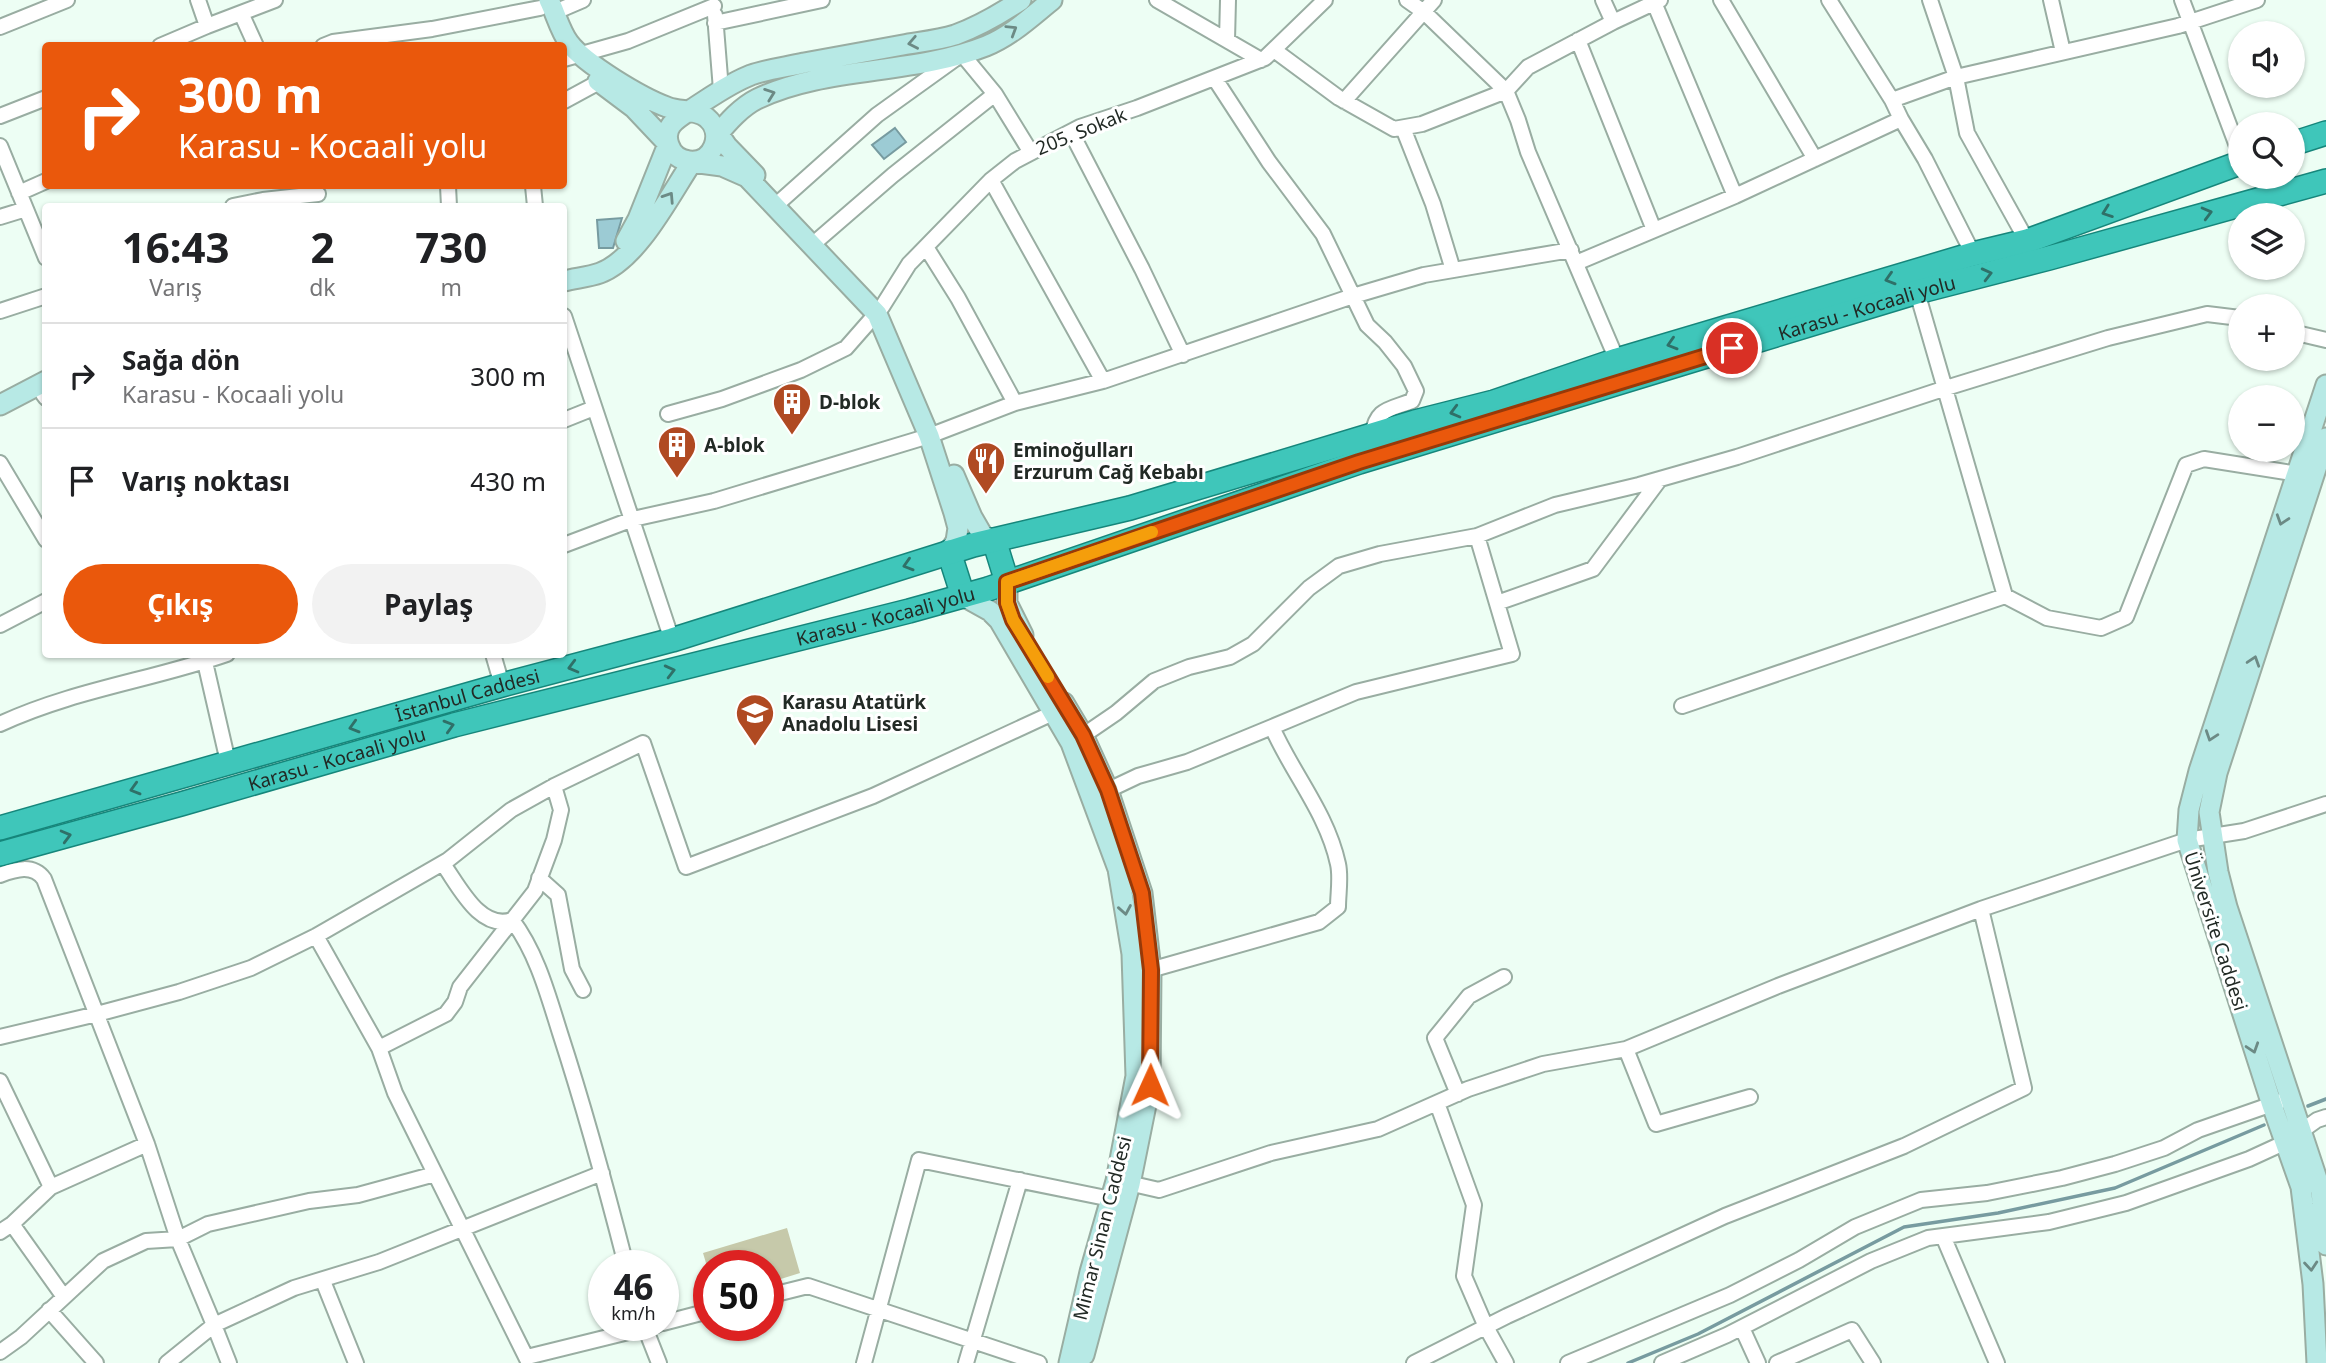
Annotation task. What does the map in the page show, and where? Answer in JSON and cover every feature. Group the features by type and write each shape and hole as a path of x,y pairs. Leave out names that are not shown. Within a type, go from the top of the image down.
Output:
{"highway":[{"path":"2305,140 2326,133"},
{"name":"Karasu - Kocaali yolu","path":"984,542 1130,508 1494,402 1617,360 1973,254 2027,241 2228,167"},
{"name":"Karasu - Kocaali yolu","path":"0,854 194,801 454,724 963,596 1359,462 1917,292 2325,181"},
{"path":"984,542 1007,582"},
{"name":"İstanbul Caddesi","path":"0,828 502,685 671,640 984,542"},
{"path":"949,552 963,596"}],"main road":[{"path":"567,267 604,261 623,246 638,219 668,144 669,129 673,122 721,90 752,75 953,35 991,20 1021,0"},
{"path":"567,280 602,272 636,247 692,162 700,160 712,150 716,131 756,100 803,83 892,69 962,54 989,45 1052,0"},
{"path":"545,5 568,42 567,54"},
{"path":"567,54 634,108 677,157 722,166 747,177 778,204"},
{"path":"567,54 668,108 703,115 778,204 870,291 984,542"},
{"name":"Üniversite Caddesi","path":"2317,1363 2307,1226 2294,1137 2187,840 2189,810 2199,771 2312,476 2326,385"},
{"path":"0,405 42,393"},
{"path":"0,417 42,394"},
{"path":"933,434 958,528 956,541 949,552"},
{"path":"2281,1101 2218,872 2209,812 2217,773 2326,438"},
{"name":"Mimar Sinan Caddesi","path":"1007,582 1007,603 1013,620 1077,739 1100,794 1118,869 1132,954 1142,972 1136,1076 1119,1188 1082,1363"},
{"name":"Mimar Sinan Caddesi","path":"963,596 990,611 999,620 1055,712 1077,739"},
{"path":"2294,1137 2321,1191 2326,1245"},
{"name":"Mimar Sinan Caddesi","path":"1069,1363 1090,1272 1119,1188"}],"street":[{"path":"0,27 37,6 67,0"},
{"path":"198,0 207,26"},
{"path":"169,42 275,0"},
{"path":"333,42 432,29 545,5 583,0"},
{"path":"715,23 822,0"},
{"path":"1157,0 1261,60"},
{"path":"1227,40 1228,0"},
{"name":"205. Sokak","path":"667,414 722,399 812,365 846,348 879,311 908,264 991,180 1030,151 1080,127 1261,60 1325,0"},
{"path":"1407,0 1424,12 1506,91 1528,152 1617,360"},
{"path":"1344,101 1434,0"},
{"path":"1604,0 1613,22"},
{"path":"1721,0 1815,159"},
{"path":"1829,0 1892,100 1973,254"},
{"path":"1930,0 1956,77 1968,133 2027,241"},
{"path":"2051,0 2063,52"},
{"path":"2182,0 2228,122"},
{"path":"1892,100 1956,77 2190,22 2257,0"},
{"path":"1274,50 1344,101 1394,130 1422,124 1506,91 1528,67 1656,1 1735,196"},
{"path":"567,54 628,41 714,3 721,90"},
{"path":"241,13 254,42"},
{"path":"778,204 877,115 962,54 979,25"},
{"path":"1578,40 1654,230"},
{"path":"962,54 995,94 1030,151"},
{"path":"1215,79 1269,162 1323,234 1367,325 1404,366 1416,391 1412,401 1382,411 1374,421 1372,436"},
{"path":"567,100 599,82"},
{"path":"816,242 995,94"},
{"path":"0,117 42,100"},
{"path":"567,544 633,519 714,500 933,434 1015,402 1103,381 1353,296 1424,275 1574,257 1654,230 1735,196 1901,119"},
{"path":"1403,128 1433,204 1453,270"},
{"path":"1070,132 1142,269 1183,355"},
{"path":"0,146 42,248"},
{"path":"991,180 1103,381"},
{"path":"19,192 42,183"},
{"path":"248,203 319,192"},
{"path":"0,217 26,209"},
{"path":"926,247 958,298 1015,402"},
{"path":"1917,292 2005,596"},
{"path":"0,311 42,297"},
{"path":"1077,739 1116,713 1154,681 1189,667 1230,657 1253,644 1309,588 1339,566 1380,554 1477,536 1555,505 1737,457 2108,338 2207,314 2228,317"},
{"path":"567,325 671,640"},
{"path":"2305,335 2326,340"},
{"path":"567,419 594,408"},
{"path":"1682,706 2005,596 2047,618 2101,628 2126,617 2186,465 2204,459 2312,476"},
{"path":"0,463 42,533"},
{"path":"1497,603 1593,569 1660,479"},
{"path":"1100,794 1138,776 1187,762 1356,692 1511,654 1477,536"},
{"path":"0,625 42,603"},
{"path":"0,724 28,711 203,658 228,762"},
{"path":"494,658 502,685"},
{"path":"0,1037 179,992 251,968 316,936 443,864 512,810 554,786 643,743 687,867 873,796 1055,712"},
{"path":"1142,972 1319,922 1338,907 1339,865 1316,805 1272,727"},
{"path":"379,1048 446,1014 455,1002 460,986 535,891 554,840 561,810 554,786"},
{"path":"864,1363 919,1160 1020,1180 1159,1190 1271,1153 1378,1129 1458,1094 1543,1064 1626,1049 1778,986 1981,909 2187,840 2244,831 2326,804"},
{"path":"443,864 483,917 493,923 512,920"},
{"path":"0,875 29,869 38,872 44,879 147,1144 178,1239 229,1363"},
{"path":"539,878 558,895 572,969 583,990"},
{"path":"1414,1363 1725,1216 1904,1146 2024,1088 1981,909"},
{"path":"512,920 524,935 542,978 581,1097 622,1250"},
{"path":"316,936 379,1048 395,1093 528,1360 596,1341"},
{"path":"1458,1094 1435,1038 1469,996 1504,977"},
{"path":"1626,1049 1656,1124 1749,1097"},
{"path":"0,1081 51,1187"},
{"path":"1568,1363 1730,1295 1799,1260 1855,1227 1921,1200 1987,1193 2115,1164 2164,1148 2198,1130 2281,1101"},
{"path":"1437,1103 1474,1205 1464,1276 1486,1327 1506,1363"},
{"path":"1662,1363 1742,1328 1871,1261 1928,1238 2049,1222 2126,1203 2238,1163 2294,1137 2326,1116"},
{"path":"64,1297 6,1228 51,1187 147,1144"},
{"path":"167,1363 214,1325 294,1288 379,1262 602,1173"},
{"path":"0,1352 103,1262 146,1241 178,1239 208,1224 309,1201 358,1195 435,1174"},
{"path":"966,1363 1020,1180"},
{"path":"1942,1236 1997,1363"},
{"path":"323,1281 356,1363"},
{"path":"784,1292 808,1286 1039,1363"},
{"path":"49,1310 96,1363"},
{"path":"1742,1328 1758,1363"},
{"path":"1777,1363 1852,1330 1873,1363"},
{"path":"653,1341 659,1363"}],"green space":[{"path":"787,1228 800,1273 784,1278 784,1250 713,1250"}],"water":[{"path":"895,128 906,142 884,159 872,145"},
{"path":"622,218 613,248 599,248 597,220"}],"waterway":[{"path":"2308,1106 2326,1099"},
{"path":"1628,1363 1698,1334 1904,1227 1998,1213 2115,1188 2264,1125"}],"slow traffic":[{"path":"1048,677 1013,620 1007,603 1007,582 1152,532"}],"place":[{"name":"D-blok","path":"792,436"},
{"name":"A-blok","path":"677,479"},
{"name":"Eminoğulları Erzurum Cağ Kebabı","path":"986,495"},
{"name":"Karasu Atatürk Anadolu Lisesi","path":"755,747"}],"route":[{"path":"1150,1085 1151,970 1142,893 1108,790 1083,735 1013,620 1007,603 1007,582 1359,462 1732,348"}]}
